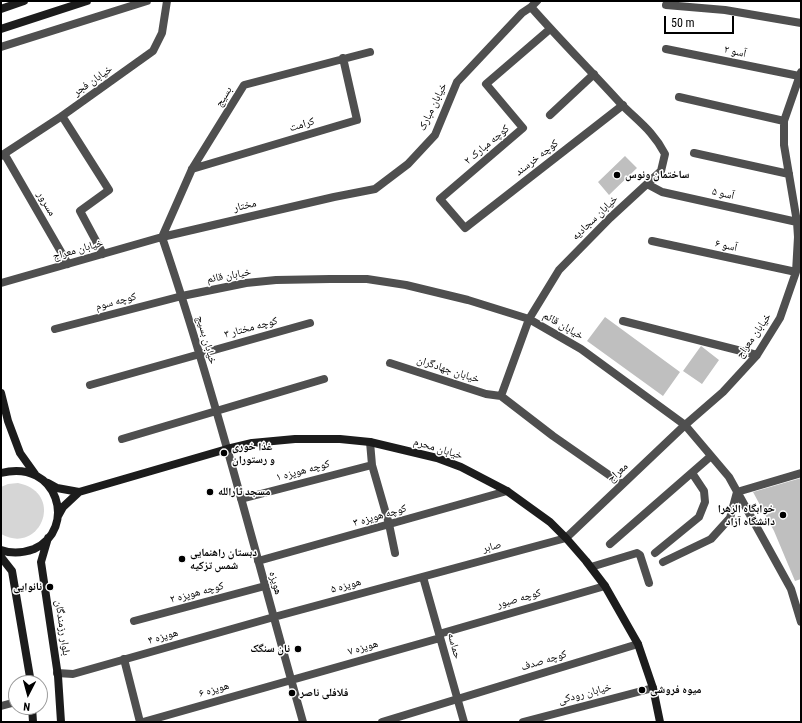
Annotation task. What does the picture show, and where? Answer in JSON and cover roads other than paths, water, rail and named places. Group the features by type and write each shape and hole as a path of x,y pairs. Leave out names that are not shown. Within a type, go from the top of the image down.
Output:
{"street":[{"path":"1,9 24,1"},
{"path":"1,29 87,1"},
{"path":"1,47 147,1"},
{"name":"خیابان فجر","path":"3,156 153,51 162,33 167,1"},
{"name":"خیابان سجادیه","path":"501,396 528,319 559,270 599,229 661,171 665,154 658,141 645,126 550,29 534,4"},
{"name":"خیابان مبارک","path":"334,197 375,189 408,164 435,135 457,82 522,13 534,4"},
{"path":"666,5 725,10 801,23"},
{"name":"کوچه مبارک ۲","path":"465,228 440,199 523,128 486,84 550,29"},
{"name":"آسو ۲","path":"666,49 800,74"},
{"name":"بسیج","path":"162,237 192,169 244,85 370,52"},
{"name":"کرامت","path":"192,169 357,120 343,58"},
{"path":"550,115 594,74"},
{"name":"خیابان معراج","path":"685,425 723,392 757,355 780,318 796,272 798,237 797,222 784,146 784,121 800,74"},
{"path":"679,97 784,121"},
{"name":"کوچه خرسند","path":"465,228 623,105"},
{"path":"62,116 109,190 80,211 103,254"},
{"path":"694,153 789,174"},
{"name":"مسرور","path":"3,156 68,264"},
{"name":"آسو ۵","path":"646,184 662,192 797,222"},
{"name":"مختار","path":"162,237 334,197"},
{"name":"خیابان معراج","path":"1,283 162,237"},
{"name":"خیابان بسیج","path":"162,237 182,296 227,449"},
{"name":"آسو ۶","path":"652,241 796,272"},
{"name":"خیابان قائم","path":"182,296 246,283 276,280 367,279 406,285 468,300 528,319 581,349 685,425 729,477 790,589 801,622"},
{"name":"کوچه سوم","path":"55,329 182,296"},
{"path":"623,321 757,355"},
{"name":"کوچه مختار ۳","path":"90,385 310,324"},
{"name":"خیابان جهادگران","path":"390,363 486,394 501,396"},
{"path":"122,439 215,410 324,379"},
{"path":"1,393 8,421 20,454 36,475"},
{"path":"501,396 553,436 622,484"},
{"name":"معراج","path":"566,538 685,425"},
{"name":"خیابان محرم","path":"79,492 227,449 252,444 295,439 340,439 370,442 437,458 461,467 507,491 550,522 591,567 605,586 638,644 653,688 660,722"},
{"path":"370,442 372,465 389,524 395,553"},
{"name":"هویزه","path":"227,449 303,722"},
{"path":"610,544 711,456"},
{"name":"کوچه هویزه ۱","path":"241,499 372,465"},
{"path":"1,473 12,470 24,471 36,475 57,488 79,492"},
{"path":"655,553 699,518 705,502 704,490 692,473"},
{"path":"663,562 711,539 730,518 737,492 801,473"},
{"path":"46,482 53,492 57,503 58,516"},
{"name":"کوچه هویزه ۳","path":"258,561 507,491"},
{"name":"بلوار رزمندگان","path":"61,722 57,673 41,562 48,538 55,528 58,516 63,507 79,492"},
{"path":"1,550 15,553 28,551 39,546 48,538"},
{"name":"صابر","path":"423,577 566,538"},
{"path":"591,567 637,553 640,555 649,583"},
{"path":"1,557 12,571 30,675"},
{"name":"هویزه ۵","path":"274,617 423,577"},
{"name":"حماسه","path":"423,577 464,722"},
{"name":"کوچه هویزه ۲","path":"134,621 265,586"},
{"name":"کوچه صبور","path":"440,636 605,586"},
{"name":"هویزه ۴","path":"57,673 73,674 274,617"},
{"name":"هویزه ۷","path":"291,680 440,636"},
{"name":"کوچه صدف","path":"382,722 638,644"},
{"path":"124,660 142,722"},
{"name":"هویزه ۶","path":"142,722 291,680"},
{"name":"خیابان رودکی","path":"523,722 653,688"}],"place":[{"name":"ساختمان ونوس","path":"617,175"},
{"name":"غذا خوری و رستوران","path":"224,453"},
{"name":"مسجد ثارالله","path":"210,492"},
{"name":"خوابگاه الزهرا دانشگاه آزاد","path":"783,515"},
{"name":"دبستان راهنمایی شمس تزکیه","path":"182,559"},
{"name":"نانوایی","path":"50,587"},
{"name":"نان سنگک","path":"298,649"},
{"name":"میوه فروشی","path":"642,690"},
{"name":"فلافلی ناصر","path":"292,693"}]}
